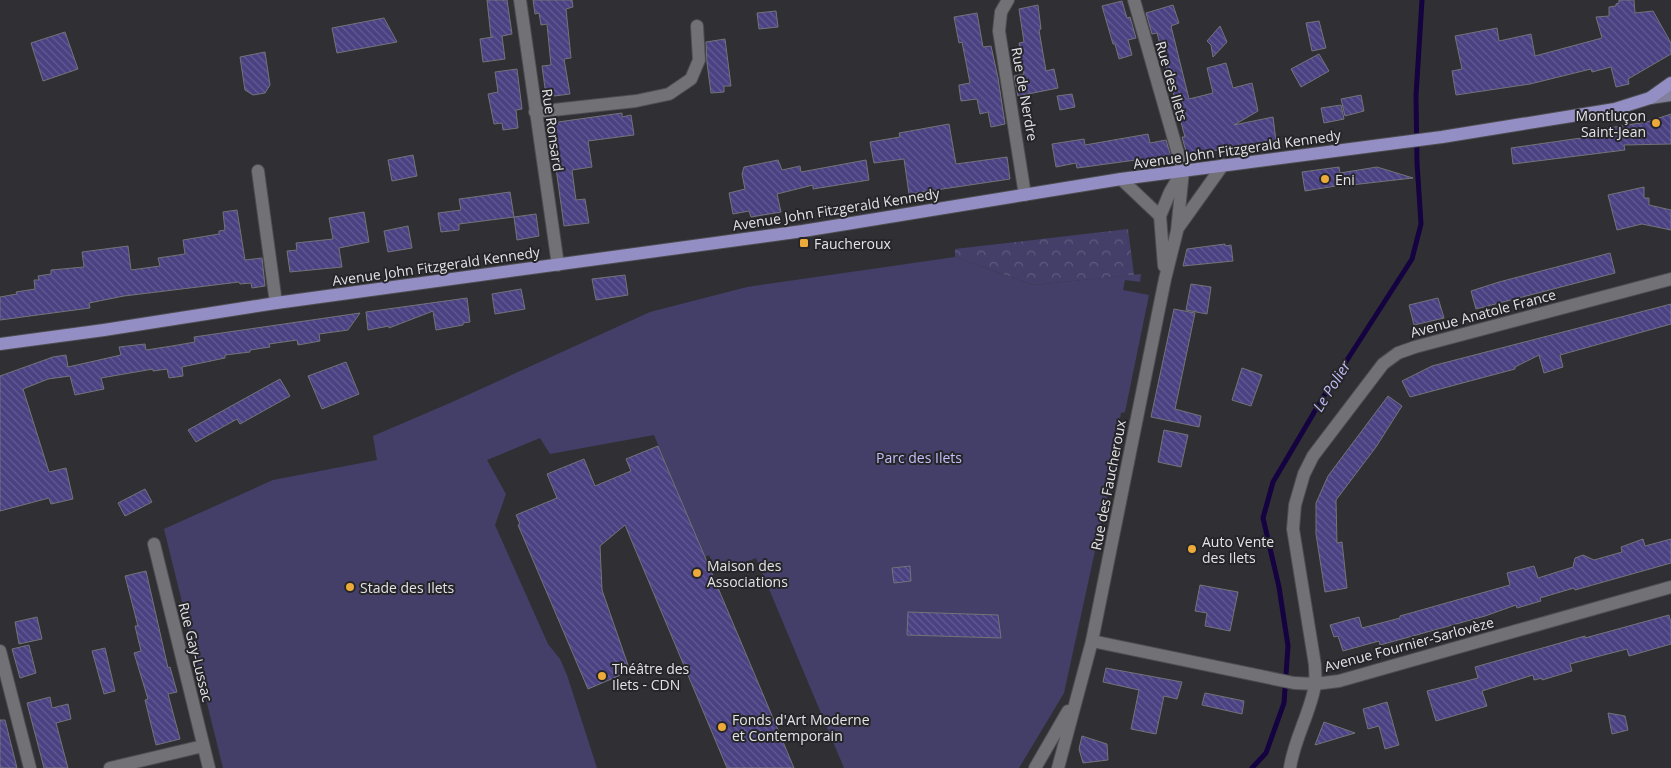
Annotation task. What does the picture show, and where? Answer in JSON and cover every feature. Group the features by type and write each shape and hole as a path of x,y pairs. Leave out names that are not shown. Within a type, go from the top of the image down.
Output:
{"main road":[{"name":"Avenue John Fitzgerald Kennedy","path":"0,344 803,230 1121,179 1442,137 1615,109 1650,98 1671,83"},
{"path":"1650,98 1671,95"}],"street":[{"name":"Rue Ronsard","path":"520,0 558,265"},
{"name":"Rue de Nerdre","path":"1008,0 1001,12 999,31 1026,195"},
{"name":"Rue des Ilets","path":"1134,0 1183,171"},
{"path":"535,112 636,101 669,94 691,79 700,60 697,26"},
{"name":"Rue des Faucheroux","path":"1177,230 1224,165"},
{"path":"258,171 276,304"},
{"name":"Rue des Faucheroux","path":"1165,278 1160,216 1170,192 1183,171"},
{"name":"Rue des Faucheroux","path":"1058,768 1092,641 1165,278 1177,230 1183,171"},
{"path":"1121,179 1160,216"},
{"name":"Avenue Anatole France","path":"1290,768 1292,752 1311,701 1315,684 1315,665 1292,529 1294,505 1304,474 1313,456 1383,364 1398,353 1415,347 1671,278"},
{"name":"Rue Gay-Lussac","path":"154,544 209,768"},
{"name":"Avenue Fournier-Sarlovèze","path":"1092,641 1294,683 1315,684 1339,681 1671,587"},
{"path":"0,652 30,768"},
{"name":"Rue des Faucheroux","path":"1035,768 1077,696"},
{"path":"110,768 203,746"}],"green space":[{"path":"1128,229 1134,275 1033,285 955,257 955,249"},
{"name":"Parc des Ilets","path":"955,257 1033,285 1141,274 1140,282 1125,280 1123,290 1149,295 1125,412 1121,413 1118,430 1121,432 1064,693 1019,768 844,768 756,558 717,573 709,555 705,557 654,435 550,454 540,438 487,460 506,494 495,525 548,644 560,659 567,675 597,768 223,768 164,529 273,480 377,460 373,436 650,312 747,287"}],"building":[{"path":"487,0 507,0 512,34 502,36 505,59 483,62 480,39 493,37 491,37"},
{"path":"533,0 572,0 573,7 566,9 571,58 564,59 570,94 554,96 545,88 542,66 551,65 547,24 541,25 539,13 535,14"},
{"path":"1619,0 1634,0 1635,13 1653,11 1671,43 1671,54 1628,79 1629,84 1616,87 1611,67 1592,72 1591,69 1530,84 1456,95 1452,71 1462,69 1455,36 1497,28 1499,41 1531,34 1535,56 1602,38 1596,17 1609,16 1609,7 1616,6"},
{"path":"1122,1 1127,18 1130,17 1136,38 1128,40 1132,55 1119,59 1102,6"},
{"path":"1038,5 1041,29 1039,30 1046,71 1054,69 1058,88 1018,96 1014,76 1024,74 1019,43 1024,42 1019,9"},
{"path":"1173,5 1179,23 1171,26 1189,99 1213,93 1207,68 1226,63 1233,88 1252,83 1258,111 1234,125 1273,117 1276,141 1187,155 1182,137 1185,137 1157,33 1152,34 1146,13"},
{"path":"776,11 778,27 759,29 757,13"},
{"path":"977,13 983,47 991,46 1005,124 991,127 988,112 980,114 977,99 961,101 959,87 959,85 970,83 962,42 959,43 954,17"},
{"path":"384,18 397,42 337,53 332,28"},
{"path":"1319,21 1326,48 1312,51 1306,23"},
{"path":"1220,26 1227,42 1213,57 1211,45 1207,41"},
{"path":"65,32 78,69 43,81 31,43"},
{"path":"725,39 731,86 724,86 724,92 711,93 706,42"},
{"path":"265,52 270,85 265,93 253,95 245,90 240,57"},
{"path":"1319,54 1329,71 1301,87 1291,69"},
{"path":"517,69 522,109 516,110 518,128 503,130 502,123 494,124 488,94 498,92 495,72"},
{"path":"1072,94 1075,107 1060,110 1057,96"},
{"path":"1361,95 1364,111 1345,116 1341,99"},
{"path":"1341,105 1344,119 1324,123 1321,108"},
{"path":"622,113 622,117 631,115 634,135 588,141 592,167 572,170 576,200 585,199 589,223 564,226 551,132 558,122"},
{"path":"1671,114 1671,144 1624,145 1625,150 1513,164 1511,148 1581,138 1597,134 1602,129 1647,122"},
{"path":"949,124 956,164 1007,157 1010,179 909,194 904,159 874,163 870,142 900,137 899,133"},
{"path":"1148,134 1150,143 1166,140 1171,157 1077,168 1076,163 1056,167 1052,144 1084,139 1085,145"},
{"path":"413,155 417,176 392,181 388,160"},
{"path":"778,160 782,170 800,166 801,172 866,160 869,180 813,189 813,185 777,194 781,212 751,217 749,211 733,214 729,193 745,189 742,174 744,167"},
{"path":"1339,167 1340,173 1377,167 1413,178 1342,185 1305,191 1302,172"},
{"path":"1644,187 1644,198 1649,198 1649,205 1671,210 1671,230 1642,224 1617,230 1608,195"},
{"path":"510,192 514,217 459,224 459,230 441,232 438,213 461,210 459,199"},
{"path":"237,210 245,260 262,258 265,286 252,288 251,283 240,284 239,282 124,296 89,303 90,308 0,320 0,297 35,289 34,280 39,280 38,276 51,274 51,270 84,267 82,252 128,246 131,270 160,266 158,258 185,254 183,240 219,234 219,231 225,230 223,212"},
{"path":"364,212 369,242 339,248 342,267 290,272 287,251 297,250 296,243 333,239 329,218"},
{"path":"536,214 539,236 517,240 514,217"},
{"path":"408,226 412,248 388,252 384,231"},
{"path":"1225,244 1225,246 1231,245 1233,261 1183,266 1187,249"},
{"path":"1610,253 1615,273 1476,309 1471,291"},
{"path":"625,275 628,295 596,300 592,279"},
{"path":"1191,284 1211,287 1207,314 1186,310"},
{"path":"521,289 525,309 495,314 492,294"},
{"path":"467,298 470,322 463,323 463,325 436,330 433,311 389,328 389,326 368,330 366,312"},
{"path":"1438,298 1444,318 1414,325 1409,305"},
{"path":"1671,304 1671,324 1560,355 1563,367 1544,373 1539,355 1515,367 1515,369 1410,397 1402,381 1432,366"},
{"path":"1174,309 1195,313 1175,409 1201,416 1199,427 1151,417"},
{"path":"360,313 348,330 319,334 320,341 298,345 297,340 269,344 270,347 225,355 225,358 182,367 183,376 169,378 167,369 153,371 153,369 101,378 104,389 75,395 70,376 48,379 23,389 49,472 66,468 73,499 51,504 49,498 0,511 0,376 53,357 66,355 68,367 121,355 119,347 145,344 146,350 195,342 194,337"},
{"path":"346,362 359,394 322,409 308,376"},
{"path":"1242,368 1262,375 1251,406 1232,400"},
{"path":"280,379 290,396 240,424 237,419 196,442 188,430"},
{"path":"1388,396 1402,406 1376,447 1336,500 1337,543 1342,542 1347,588 1325,592 1316,534 1316,503 1328,476"},
{"path":"1164,430 1188,435 1181,467 1158,462"},
{"path":"658,446 794,768 727,768 625,525 600,546 602,590 630,671 588,689 518,525 520,524 516,515 557,498 547,474 584,459 595,486 631,471 626,459"},
{"path":"145,489 152,502 125,516 118,503"},
{"path":"1643,539 1645,546 1671,539 1671,563 1575,590 1574,588 1540,598 1541,601 1517,608 1516,605 1485,616 1380,645 1379,641 1343,651 1338,636 1334,637 1330,625 1359,617 1362,628 1400,618 1400,616 1510,585 1507,573 1534,566 1538,578 1573,567 1575,558 1583,555 1594,560 1622,552 1621,547"},
{"path":"910,566 911,581 894,583 892,568"},
{"path":"146,571 168,668 170,667 177,692 168,694 180,739 156,745 145,700 148,699 134,653 141,651 135,626 138,626 125,576"},
{"path":"1200,585 1238,592 1230,631 1205,626 1207,613 1195,611"},
{"path":"908,612 998,615 1001,638 907,635"},
{"path":"1669,615 1671,644 1629,656 1627,649 1570,664 1572,671 1542,680 1542,678 1534,680 1533,675 1482,691 1487,706 1436,721 1427,691 1478,678 1475,667"},
{"path":"37,617 42,639 19,644 15,622"},
{"path":"29,645 36,673 20,678 12,649"},
{"path":"105,648 115,691 104,694 92,651"},
{"path":"1106,668 1182,682 1177,699 1164,696 1156,734 1131,729 1139,690 1103,682"},
{"path":"1205,693 1244,701 1242,714 1202,705"},
{"path":"50,697 52,708 68,704 71,719 56,723 68,768 44,768 27,703"},
{"path":"1387,702 1399,745 1385,749 1379,726 1368,729 1363,709"},
{"path":"1608,713 1625,716 1628,730 1612,734"},
{"path":"0,720 5,720 17,768 0,768"},
{"path":"1324,722 1355,733 1315,745"},
{"path":"1082,736 1107,744 1108,760 1083,763 1079,749"}],"waterway":[{"name":"Le Polier","path":"1252,768 1266,753 1284,703 1288,646 1279,587 1263,518 1273,482 1322,399 1412,259 1421,224 1417,163 1416,96 1422,0"}],"place":[{"name":"Montluçon Saint-Jean","path":"1656,123"},
{"name":"Eni","path":"1325,179"},
{"name":"Faucheroux","path":"804,243"},
{"name":"Auto Vente des Ilets","path":"1192,549"},
{"name":"Maison des Associations","path":"697,573"},
{"name":"Stade des Ilets","path":"350,587"},
{"name":"Théâtre des Ilets - CDN","path":"602,676"},
{"name":"Fonds d'Art Moderne et Contemporain","path":"722,727"}]}
